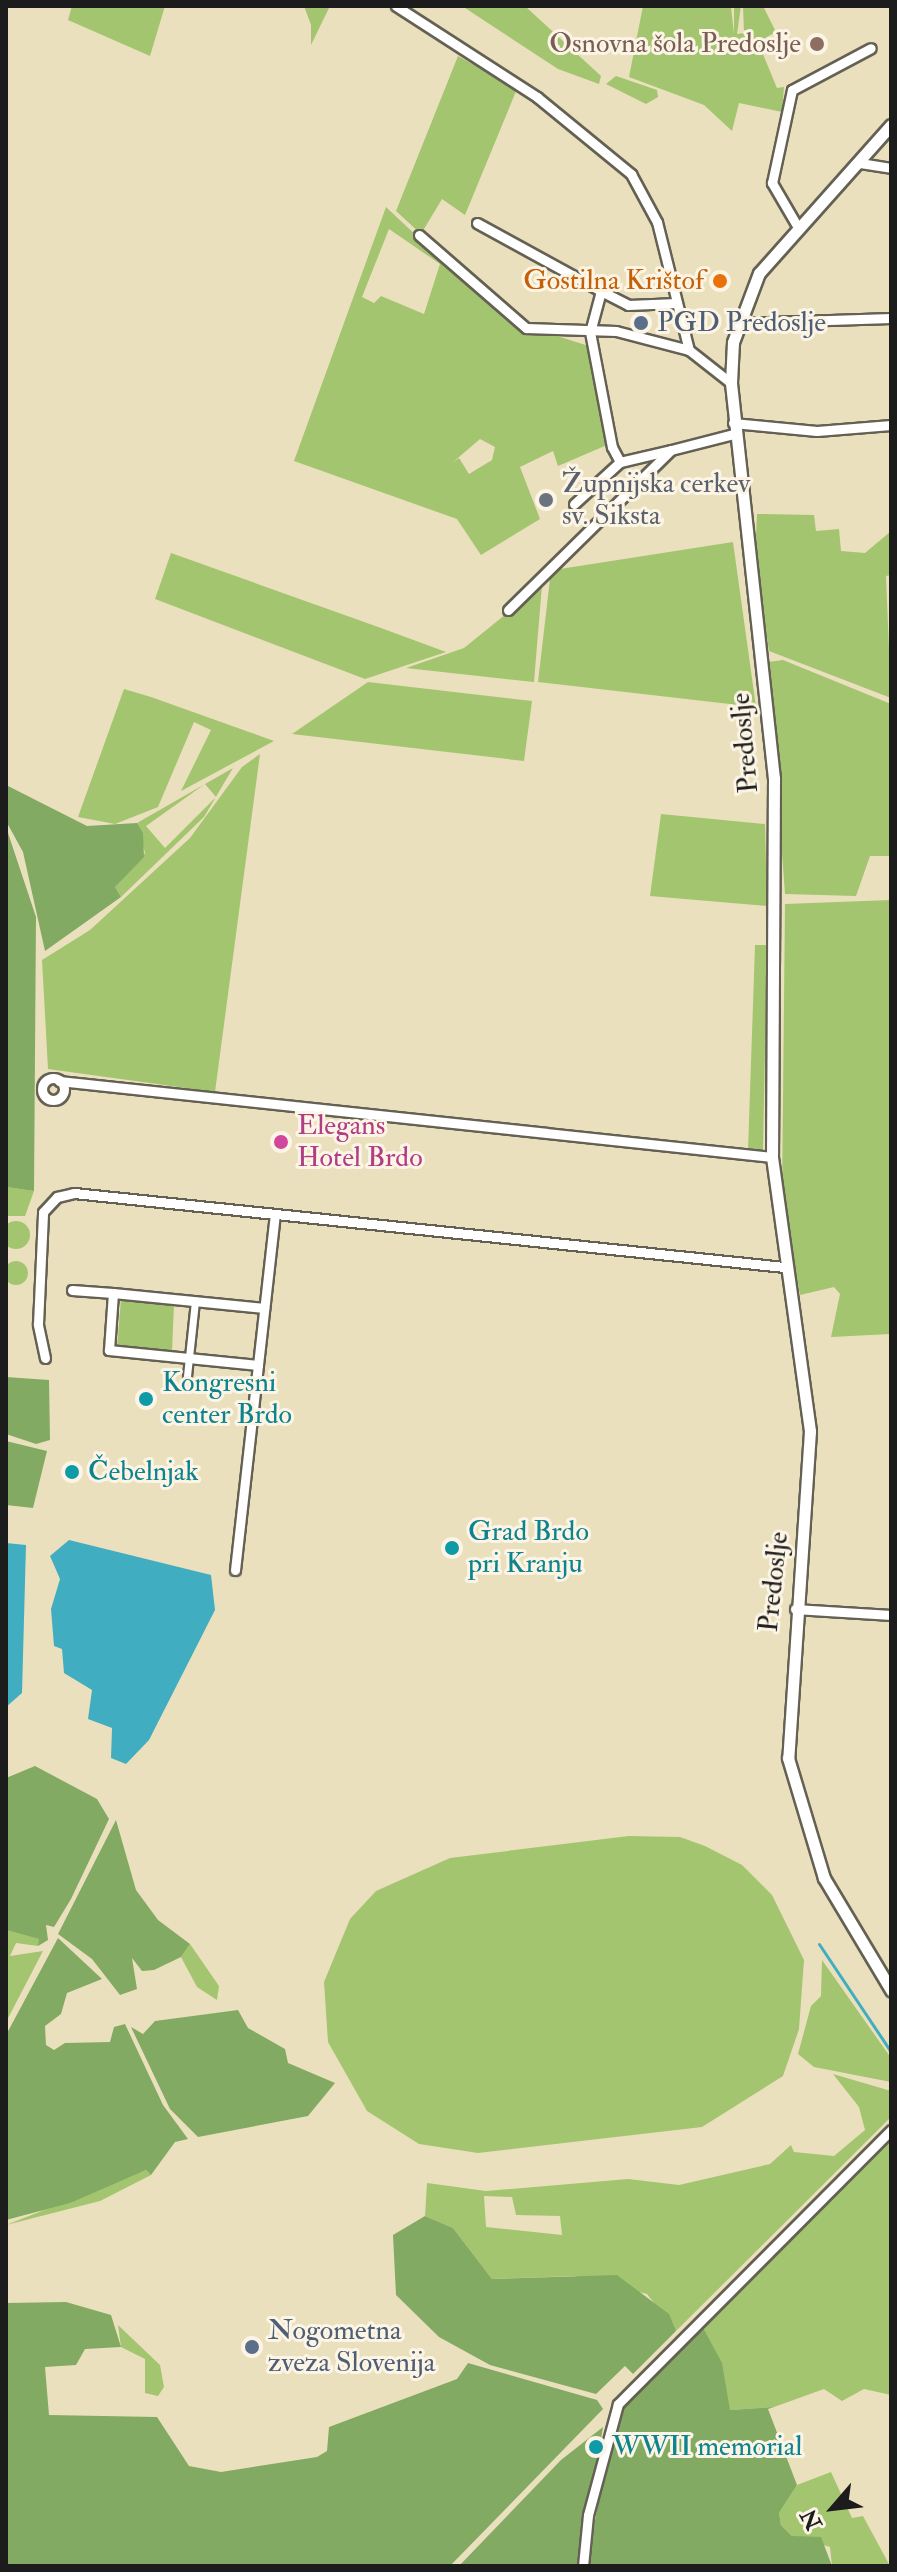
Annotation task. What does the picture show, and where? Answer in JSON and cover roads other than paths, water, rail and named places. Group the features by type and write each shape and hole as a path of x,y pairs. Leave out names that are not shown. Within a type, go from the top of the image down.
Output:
{"street":[{"path":"396,6 537,97 631,174 657,222 689,350"},
{"path":"796,224 772,183 792,90 871,48"},
{"name":"Predoslje","path":"891,125 860,163 796,224 759,273 738,323 731,383 733,428 774,778 772,1157 784,1267 810,1431 793,1609 793,1786 824,1878 891,1990"},
{"path":"860,163 891,168"},
{"path":"477,223 628,305 677,303"},
{"path":"419,235 526,328 663,338 689,350 731,383"},
{"path":"601,291 590,332 620,462"},
{"path":"738,323 891,318"},
{"path":"574,504 620,462 671,450 733,428 817,431 891,425"},
{"path":"508,610 671,450"},
{"path":"87,1083 63,1092 55,1100 43,1094 46,1080 87,1083 772,1157"},
{"path":"59,1081 63,1092"},
{"path":"45,1358 39,1237 43,1212 57,1197 275,1215 784,1267"},
{"path":"235,1570 275,1215"},
{"path":"72,1290 264,1308"},
{"path":"113,1293 109,1350 258,1365"},
{"path":"187,1376 195,1301"},
{"path":"793,1609 891,1615"},
{"path":"583,2566 588,2515 618,2404 891,2130"}],"water":[{"path":"69,1540 211,1575 215,1610 149,1740 126,1764 111,1758 112,1728 88,1719 92,1690 64,1673 62,1649 54,1646 51,1609 60,1579 50,1556"},
{"path":"6,1543 26,1545 22,1693 6,1707"}],"waterway":[{"path":"819,1944 891,2052"}],"place":[{"name":"Osnovna šola Predoslje","path":"817,44"},
{"name":"Gostilna Krištof","path":"720,281"},
{"name":"PGD Predoslje","path":"641,323"},
{"name":"Župnijska cerkev sv. Siksta","path":"546,500"},
{"name":"Elegans Hotel Brdo","path":"281,1142"},
{"name":"Kongresni center Brdo","path":"146,1399"},
{"name":"Čebelnjak","path":"72,1472"},
{"name":"Grad Brdo pri Kranju","path":"452,1548"},
{"name":"Nogometna zveza Slovenija","path":"252,2347"},
{"name":"WWII memorial","path":"596,2447"}]}
